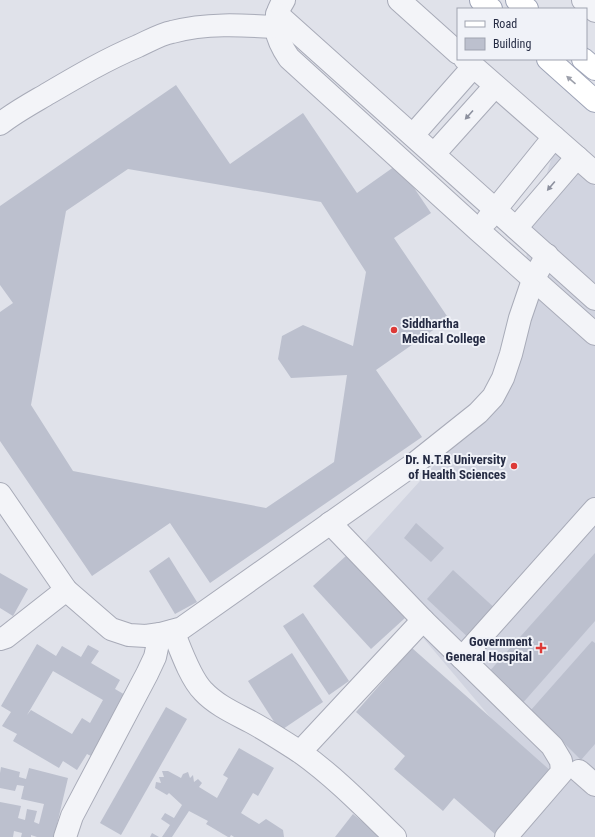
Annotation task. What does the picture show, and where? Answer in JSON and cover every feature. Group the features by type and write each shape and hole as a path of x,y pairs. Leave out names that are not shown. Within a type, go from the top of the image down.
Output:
{"main road":[{"path":"481,0 490,8"},
{"path":"517,0 526,8"},
{"path":"549,60 595,101"},
{"path":"585,60 595,69"}],"street":[{"path":"399,0 457,53"},
{"path":"583,0 595,11"},
{"path":"279,14 327,59 595,299"},
{"path":"279,14 278,38 289,58 533,280 595,334"},
{"path":"0,124 12,115 76,77 115,56 171,32 279,14"},
{"path":"311,79 327,59"},
{"path":"413,135 465,60 595,173"},
{"path":"434,154 495,86"},
{"path":"372,134 389,114"},
{"path":"478,230 554,137"},
{"path":"516,228 577,157"},
{"path":"0,494 66,590 111,629 129,634 146,636 167,633 182,628 443,442 478,413 493,397 503,378 520,318 533,280 547,255"},
{"path":"462,658 595,509"},
{"path":"330,523 423,620 552,746 561,761 562,772 506,837"},
{"path":"0,639 6,637 66,590"},
{"path":"300,752 423,620"},
{"path":"167,633 202,690 218,704 300,752 324,770 395,837"},
{"path":"65,837 72,816 167,633"},
{"path":"579,771 595,785"}],"shaded area":[{"name":"Dr. N.T.R University of Health Sciences","path":"555,151 595,186 595,837 513,837 507,737 353,555 514,377 529,232"}],"building":[{"name":"Siddhartha Medical College","path":"176,85 230,164 303,113 357,193 398,164 431,213 394,238 449,319 376,370 422,437 210,583 170,523 92,576 0,441 0,312 13,303 0,285 0,206","holes":["128,169 321,202 366,272 353,346 303,325 282,336 278,359 291,378 347,375 334,462 266,508 73,471 31,405 66,211"]},
{"path":"416,523 444,548 431,562 404,538"},
{"name":"Government General Hospital","path":"595,553 595,621 521,705 487,674"},
{"path":"347,555 405,618 371,649 313,586"},
{"path":"169,557 197,602 175,614 149,571"},
{"path":"453,570 498,611 471,640 427,599"},
{"path":"0,573 28,589 13,616 0,608"},
{"path":"303,613 349,681 329,695 283,626"},
{"name":"Government General Hospital","path":"592,641 595,643 595,744 581,760 531,710"},
{"path":"37,644 56,656 62,646 81,657 88,645 99,651 91,663 120,680 115,689 132,699 97,759 87,754 77,770 63,761 59,768 13,741 17,734 2,726 11,712 1,706","holes":["53,671 103,700 90,723 82,718 72,734 31,710 27,715"]},
{"path":"412,648 552,772 496,835 454,798 443,811 394,769 405,756 356,712"},
{"path":"292,653 323,702 280,731 248,681"},
{"path":"166,707 187,719 121,835 100,823"},
{"path":"239,748 274,768 258,796 253,793 241,813 259,824 266,819 283,830 284,837 234,837 231,835 228,837 206,824 208,821 189,811 172,837 162,837 170,825 161,819 165,813 174,818 182,805 169,793 167,795 155,788 156,782 161,783 159,777 164,777 162,771 168,771 181,778 183,774 188,772 190,778 193,775 194,782 198,779 202,783 199,787 217,798 228,778 223,775"},
{"path":"1,767 20,772 19,777 26,779 29,768 68,778 54,837 37,837 31,835 31,837 21,837 22,833 14,831 13,837 0,837 0,802 21,806 18,818 25,820 27,809 37,811 34,822 39,824 44,804 21,799 24,786 17,785 15,791 0,788"},
{"path":"353,814 381,837 335,837"},
{"path":"152,833 159,837 150,837"}],"place":[{"name":"Siddhartha Medical College","path":"394,330"},
{"name":"Dr. N.T.R University of Health Sciences","path":"514,466"},
{"name":"Government General Hospital","path":"541,648"}]}
